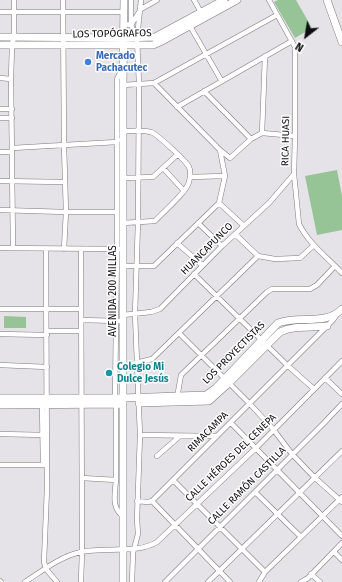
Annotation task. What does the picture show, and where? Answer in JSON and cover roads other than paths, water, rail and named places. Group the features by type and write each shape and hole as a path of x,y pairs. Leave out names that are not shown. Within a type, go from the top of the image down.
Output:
{"main road":[{"name":"AVENIDA 200 MILLAS","path":"123,582 123,516 119,401 123,366 121,319 123,266 120,249 123,223 123,42 127,24 124,12 124,0"},
{"name":"LOS TOPÓGRAFOS","path":"0,37 63,41 137,42 158,44 190,26 224,0"},
{"name":"LOS TOPÓGRAFOS","path":"137,42 155,38 237,0"},
{"path":"328,0 339,29 342,42"},
{"name":"LOS TOPÓGRAFOS","path":"0,45 63,41"},
{"path":"336,314 342,309"},
{"name":"LOS PROYECTISTAS","path":"0,398 45,402 119,401 177,399 206,395 227,381 262,339 278,323 285,321 318,320 336,314"},
{"path":"227,381 280,332 286,329 327,326"},
{"path":"0,404 45,402"}],"street":[{"path":"13,248 11,79 12,45 14,37 14,0"},
{"path":"63,0 64,182 66,212 64,249"},
{"path":"131,0 127,24 137,42"},
{"path":"132,582 134,548 138,534 137,501 140,435 135,314 138,222 139,84 137,42 141,0"},
{"path":"127,24 141,9 157,0"},
{"path":"194,0 203,15"},
{"name":"RICA HUASI","path":"269,0 295,47 294,174 299,224 314,245 342,273"},
{"path":"0,12 124,12"},
{"path":"123,85 154,83 277,15"},
{"path":"190,26 221,80"},
{"path":"177,106 292,41"},
{"path":"262,133 265,56"},
{"path":"123,72 120,73 117,79 117,212 120,249 121,319 115,506 118,512 123,516"},
{"path":"0,78 11,79"},
{"path":"154,83 220,150 230,158 251,139 262,133 295,136"},
{"path":"204,91 251,139"},
{"path":"0,109 12,109"},
{"path":"0,118 12,118"},
{"path":"117,142 123,131 150,132 157,135 188,166 190,177 189,183 184,191 155,221 123,223"},
{"path":"0,152 64,145 117,142"},
{"path":"123,266 154,266 219,203 225,176 220,150"},
{"path":"123,178 153,177 164,169 177,155"},
{"path":"164,169 184,191"},
{"name":"HUANCAPUNCO","path":"81,320 121,319 135,314 160,309 222,246 269,203 294,174"},
{"path":"190,177 225,176"},
{"path":"0,181 64,182"},
{"path":"219,203 244,226"},
{"path":"0,210 117,212"},
{"path":"198,223 222,246"},
{"path":"235,234 258,256 300,258 314,245"},
{"path":"177,243 202,266"},
{"path":"0,248 120,249"},
{"path":"46,249 47,367 45,402 45,465 47,488 44,556 46,569 57,582"},
{"path":"81,249 81,582"},
{"path":"123,366 152,359 258,256"},
{"path":"177,399 181,375 267,292 272,289 310,289 317,285 335,266"},
{"path":"194,274 287,365 314,389"},
{"path":"0,309 81,309"},
{"name":"RIMACAMPA","path":"152,501 333,320 336,314"},
{"path":"0,334 81,331"},
{"path":"179,333 250,404 273,429 292,454 314,477 341,500 322,516 265,572 259,582"},
{"name":"CALLE HÉROES DEL CENEPA","path":"24,582 70,555 82,551 146,547 157,542 256,448 273,429 342,361"},
{"path":"0,365 47,367"},
{"path":"325,378 342,394"},
{"name":"CALLE RAMÓN CASTILLA","path":"165,582 342,404"},
{"path":"231,423 342,536"},
{"path":"0,434 45,435"},
{"path":"140,435 217,436"},
{"path":"157,456 180,436"},
{"path":"208,582 342,451"},
{"path":"0,465 45,465"},
{"path":"82,478 116,480"},
{"path":"173,480 265,572"},
{"path":"255,492 301,537"},
{"path":"137,501 152,501 230,582"},
{"path":"301,582 342,544"},
{"path":"334,552 342,560"},
{"path":"311,574 320,582"}],"place":[{"name":"Mercado Pachacutec","path":"88,62"},
{"name":"Colegio Mi Dulce Jesús","path":"109,373"}]}
